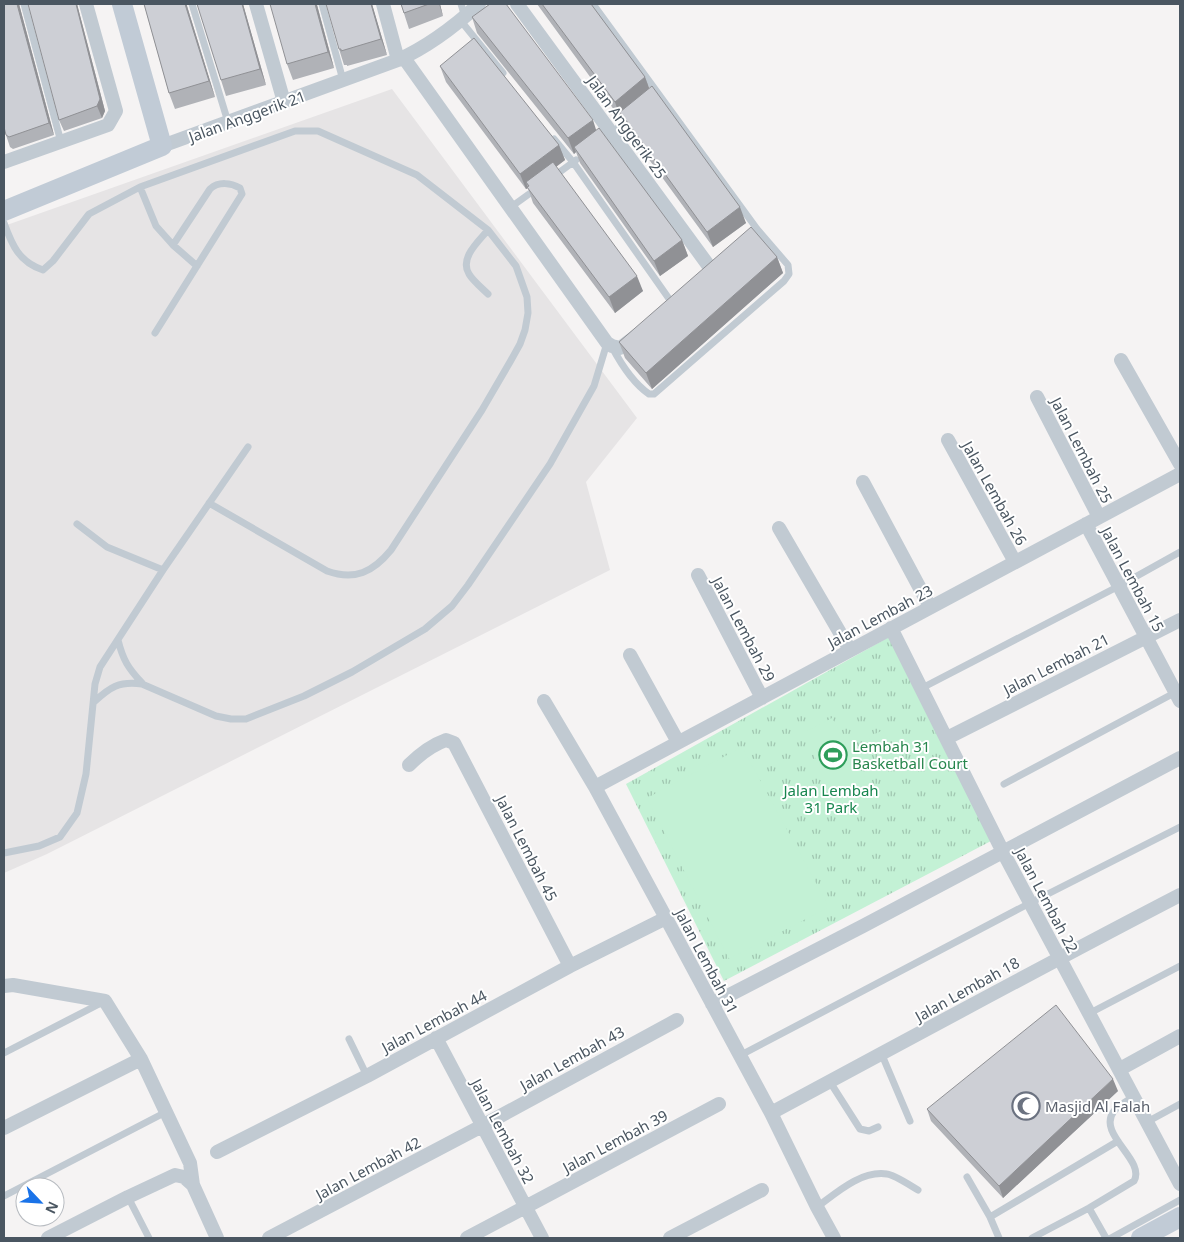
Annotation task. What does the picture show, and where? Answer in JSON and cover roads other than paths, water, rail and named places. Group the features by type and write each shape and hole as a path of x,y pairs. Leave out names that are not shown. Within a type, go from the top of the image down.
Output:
{"street":[{"path":"4,162 108,125 116,111 86,4"},
{"path":"122,4 162,146"},
{"path":"256,4 284,102"},
{"path":"383,4 401,59 511,207 609,345 620,348 646,326"},
{"name":"Jalan Anggerik 21","path":"4,211 162,146 401,59 418,51 462,14 479,4"},
{"name":"Jalan Anggerik 25","path":"517,4 608,136 710,269"},
{"path":"744,241 757,229"},
{"path":"698,280 724,258"},
{"path":"659,314 685,291"},
{"path":"1121,360 1180,464"},
{"name":"Jalan Lembah 25","path":"1037,397 1099,517"},
{"name":"Jalan Lembah 26","path":"948,440 1015,562"},
{"name":"Jalan Lembah 23","path":"595,787 1180,474"},
{"path":"864,482 930,608"},
{"name":"Jalan Lembah 15","path":"1086,524 1146,637 1179,694"},
{"path":"779,528 850,650"},
{"name":"Jalan Lembah 29","path":"698,575 762,698"},
{"name":"Jalan Lembah 21","path":"947,738 1180,620"},
{"name":"Jalan Lembah 22","path":"891,628 1003,852 1180,1184"},
{"path":"630,655 678,742"},
{"name":"Jalan Lembah 31","path":"544,701 595,787 666,918 834,1238"},
{"name":"Jalan Lembah 45","path":"409,765 419,755 443,742 450,741 456,746 570,966"},
{"path":"712,1004 1180,758"},
{"name":"Jalan Lembah 18","path":"770,1113 882,1055 1060,957 1180,894"},
{"name":"Jalan Lembah 44","path":"217,1152 367,1076 570,966 666,918"},
{"path":"4,986 13,985 105,1001 141,1059 190,1164 193,1185 217,1238"},
{"name":"Jalan Lembah 43","path":"482,1126 677,1020"},
{"path":"1120,1069 1180,1036"},
{"name":"Jalan Lembah 32","path":"436,1038 542,1238"},
{"path":"4,1128 141,1059"},
{"name":"Jalan Lembah 39","path":"467,1238 719,1104"},
{"name":"Jalan Lembah 42","path":"269,1238 482,1126"},
{"path":"48,1238 175,1175 184,1177 193,1185"},
{"path":"670,1238 762,1190"},
{"path":"1141,1238 1180,1217"}],"lane":[{"path":"24,4 61,142"},
{"path":"192,4 228,122"},
{"path":"322,4 343,80"},
{"path":"593,4 757,229 788,265 789,274 784,281 654,394 649,394 642,389 609,345"},
{"path":"462,14 508,80"},
{"path":"652,99 658,94"},
{"path":"608,136 638,110"},
{"path":"4,223 7,242 30,265 43,270 53,262 89,214 140,187 295,131 318,131 417,174 488,230 516,266 527,297 528,313 520,344 482,410 382,561 361,575 339,575 327,571 209,504"},
{"path":"549,133 573,162 672,303"},
{"path":"550,179 581,156"},
{"path":"155,332 242,194 240,188 231,184 214,184 173,245"},
{"path":"511,207 542,185"},
{"path":"140,187 156,226 173,245 197,266"},
{"path":"488,230 471,250 466,262 469,274 488,294"},
{"path":"94,702 105,691 116,685 131,682 142,684 216,716 231,719 246,718 304,696 352,672 425,630 452,606 468,585 550,464 594,386 609,345"},
{"path":"4,853 39,846 60,837 77,813 86,774 95,684 100,667 163,570 248,447"},
{"path":"77,524 107,547 163,570"},
{"path":"922,688 1119,586 1180,552"},
{"path":"118,640 122,657 128,668 142,684"},
{"path":"1004,784 1179,694"},
{"path":"739,1056 1030,903 1180,827"},
{"path":"1090,1013 1180,966"},
{"path":"4,1054 105,1001"},
{"path":"349,1039 367,1076"},
{"path":"882,1055 910,1121"},
{"path":"830,1082 860,1129 869,1131 878,1128"},
{"path":"1032,1238 1131,1184 1136,1177 1135,1168 1111,1126 1112,1116 1118,1108 1133,1097"},
{"path":"1146,1122 1180,1104"},
{"path":"4,1196 166,1112"},
{"path":"990,1217 1118,1141"},
{"path":"817,1207 849,1184 874,1175 888,1174 918,1190"},
{"path":"967,1177 990,1217 998,1238"},
{"path":"128,1197 149,1238"},
{"path":"1111,1238 1180,1200"},
{"path":"1089,1208 1106,1238"}],"place":[{"name":"Lembah 31 Basketball Court","path":"833,755"},
{"name":"Masjid Al Falah","path":"1026,1106"}],"park label":[{"name":"Jalan Lembah 31 Park","path":"831,798"}]}
